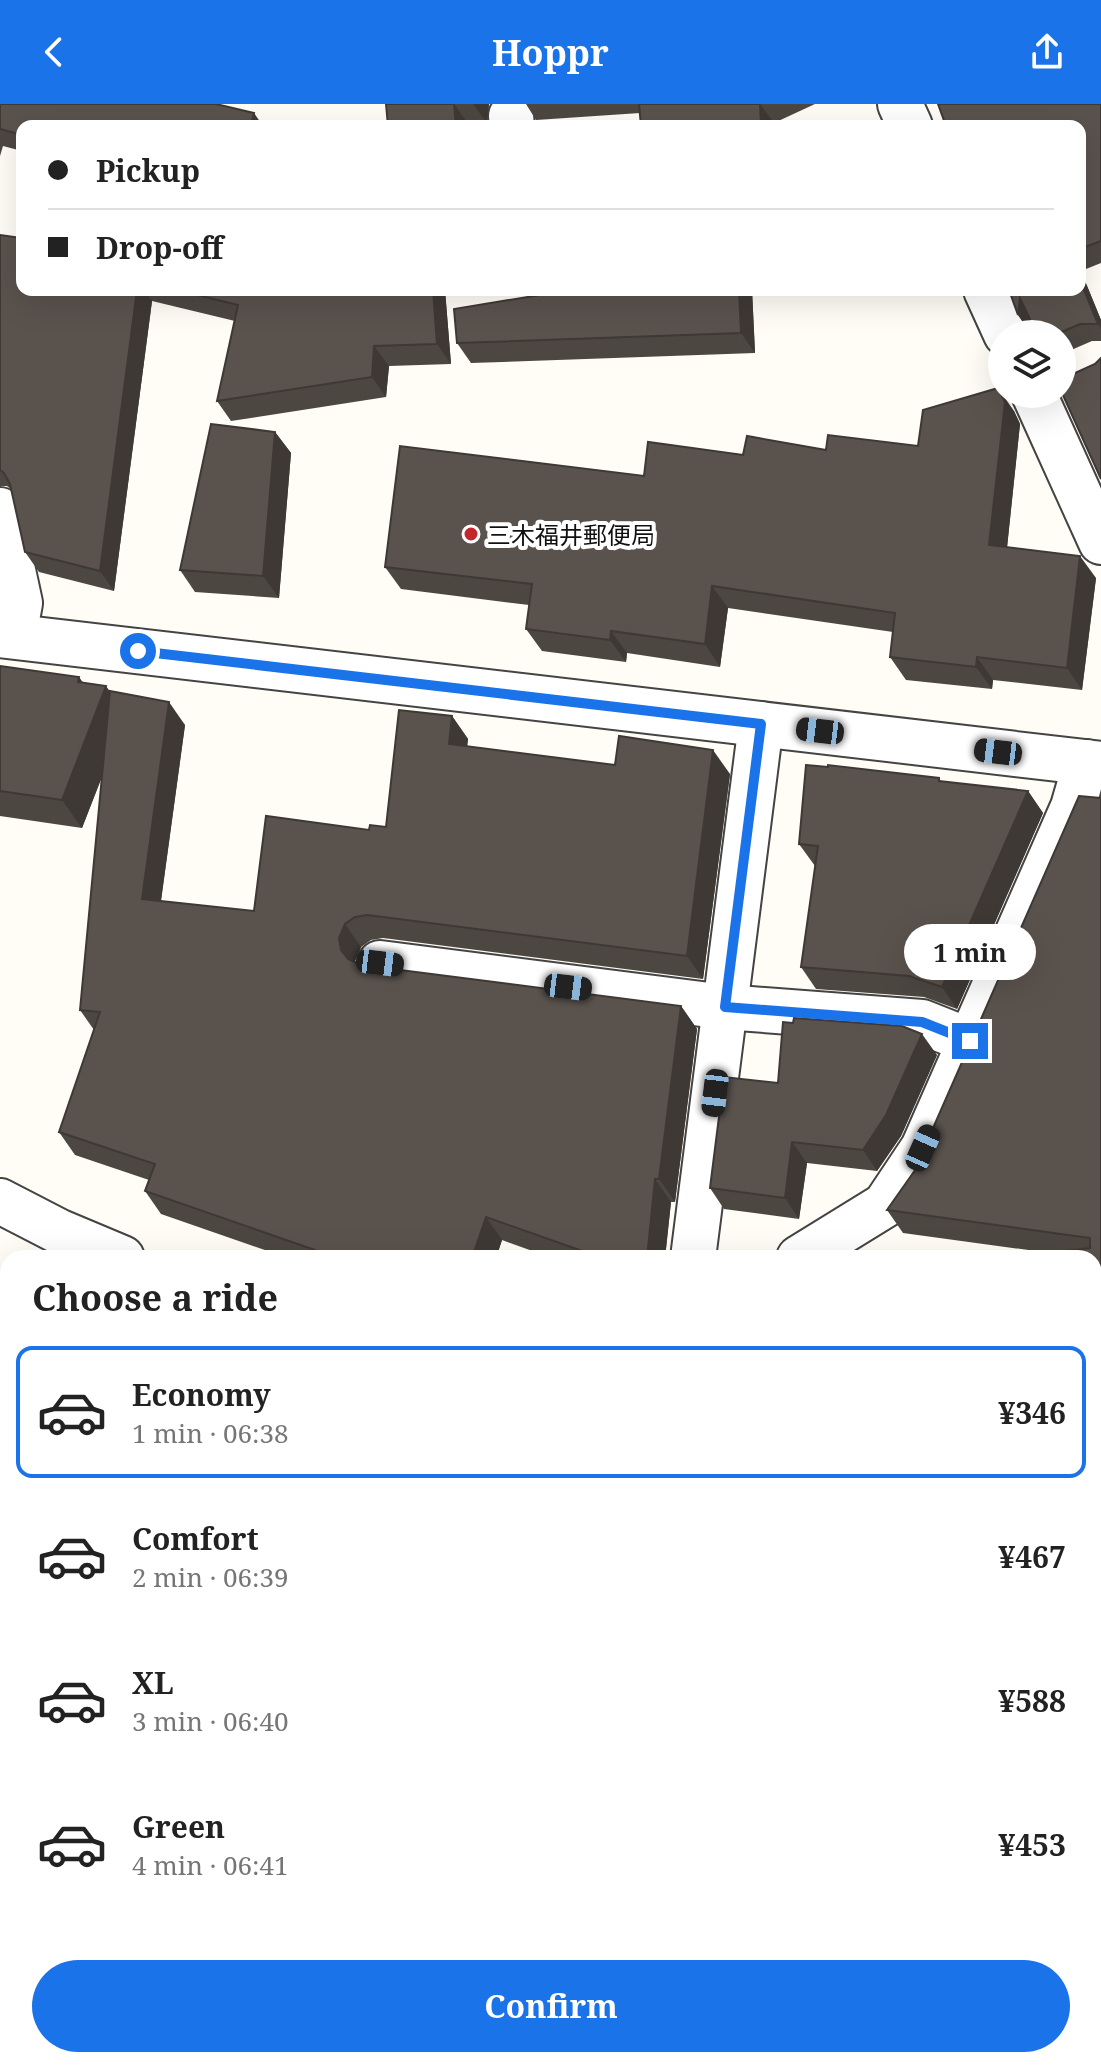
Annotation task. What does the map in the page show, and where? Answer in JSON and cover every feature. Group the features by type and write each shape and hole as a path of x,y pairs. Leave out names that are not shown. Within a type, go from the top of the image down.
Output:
{"street":[{"path":"989,296 1000,320"},
{"path":"1056,408 1101,542"},
{"path":"0,510 20,603 7,635 1094,763 923,1148 885,1205 812,1250"},
{"path":"694,1250 761,724"},
{"path":"380,963 725,1007 922,1022 970,1041"},
{"path":"0,1201 103,1250"}],"building":[{"path":"0,104 216,104 254,113 252,120 16,120 16,133 0,129"},
{"path":"386,104 454,104 455,120 387,120"},
{"path":"639,104 760,104 761,120 640,120"},
{"path":"938,104 1101,104 1101,241 1086,247 1086,120 944,120"},
{"path":"0,235 16,237 16,296 136,296 100,571 25,552 10,484 0,470"},
{"path":"1086,295 1098,324 1076,326 1076,320 1030,320 1020,298 1018,315 1011,296"},
{"path":"201,296 433,296 437,344 374,346 372,377 217,401 238,305"},
{"path":"533,296 739,296 741,333 457,343 454,309"},
{"path":"1101,358 1101,479 1069,408 1076,408 1076,373"},
{"path":"988,391 988,408 1004,408 989,545 1080,556 1067,668 977,657 976,667 890,657 895,613 712,586 705,644 611,631 610,640 526,629 532,584 385,567 400,446 644,476 648,442 743,455 747,436 826,450 828,435 918,446 923,410"},
{"path":"211,424 275,432 263,576 180,570"},
{"path":"0,666 79,677 78,682 106,686 62,800 0,791"},
{"path":"110,691 169,702 142,899 254,911 266,816 369,830 370,825 386,827 399,710 452,716 449,744 615,765 619,736 713,750 687,956 367,915 355,917 345,924 339,938 341,950 348,959 361,965 681,1006 659,1179 655,1179 648,1250 579,1250 486,1217 475,1250 315,1250 145,1191 155,1164 59,1132 100,1012 80,1010"},
{"path":"806,765 939,778 939,781 1028,791 942,987 909,976 801,967 818,846 799,844"},
{"path":"1079,796 1101,798 1101,1250 1074,1250 1090,1248 1090,1238 887,1210 925,1156 917,1155 930,1135"},
{"path":"794,1018 902,1026 922,1034 886,1115 863,1150 792,1142 785,1198 710,1188 724,1077 778,1083 783,1022 793,1023"}],"place":[{"name":"三木福井郵便局","path":"471,534"}],"route":[{"path":"138,651 761,724 725,1007 922,1022 970,1041"}]}
